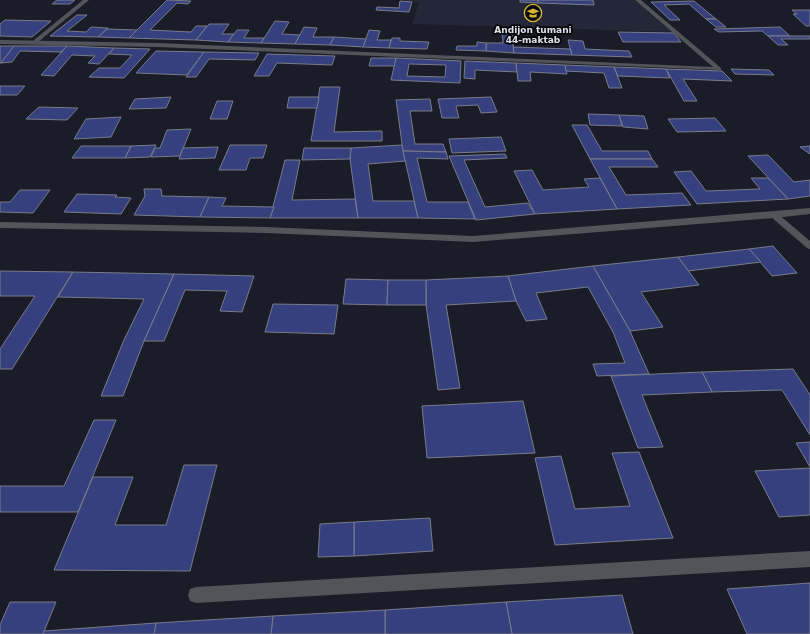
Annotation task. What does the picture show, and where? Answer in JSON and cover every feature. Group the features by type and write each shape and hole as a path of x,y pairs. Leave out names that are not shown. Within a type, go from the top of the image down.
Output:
{"street":[{"path":"36,42 86,0"},
{"path":"0,42 166,45 719,68 638,0"},
{"path":"0,225 266,230 473,239 810,211"},
{"path":"774,215 810,246"},
{"path":"196,595 810,559"}],"shaded area":[{"name":"Andijon tumani 44-maktab","path":"406,0 634,0 672,32 412,24 419,2 406,2"}],"building":[{"path":"57,0 75,0 70,4 52,4"},
{"path":"167,0 191,1 188,4 177,3 150,30 191,32 196,26 207,26 196,40 129,38"},
{"path":"520,0 538,0 538,3 520,2"},
{"path":"538,0 593,0 594,5 538,3"},
{"path":"400,1 412,2 409,12 376,10 377,7 399,8"},
{"path":"694,1 716,19 706,19 689,4 664,5 680,20 670,20 651,2"},
{"path":"792,10 810,10 810,26 806,26 793,14 797,14"},
{"path":"77,15 87,15 67,31 86,32 91,27 108,28 98,37 50,36"},
{"path":"706,19 716,19 726,27 716,27"},
{"path":"5,20 51,21 32,37 0,36 0,24"},
{"path":"275,21 289,22 282,34 300,35 295,44 261,43"},
{"path":"209,24 229,24 222,34 234,34 228,42 196,40"},
{"path":"304,27 317,28 313,37 334,37 330,45 295,44"},
{"path":"780,27 790,36 768,36 762,31 719,32 714,29"},
{"path":"107,29 137,30 129,38 98,37"},
{"path":"237,30 249,30 244,38 264,38 261,43 228,42"},
{"path":"369,30 380,31 377,40 391,40 389,48 363,47"},
{"path":"618,32 674,33 681,42 623,42"},
{"path":"502,33 512,33 514,53 486,51 486,43 503,43"},
{"path":"768,36 810,36 810,39 781,39 788,45 778,45"},
{"path":"334,37 366,39 363,47 330,45"},
{"path":"392,38 400,38 400,41 429,42 427,49 389,48"},
{"path":"568,40 583,41 585,49 629,51 632,57 572,55"},
{"path":"477,42 486,43 486,51 456,50 457,46 477,46"},
{"path":"0,46 14,46 1,63 0,63"},
{"path":"14,46 67,46 61,52 20,51 12,62 1,63"},
{"path":"67,46 114,48 99,64 88,63 95,56 72,55 54,76 41,75"},
{"path":"513,47 570,49 572,55 514,53"},
{"path":"114,48 150,49 124,78 89,77 99,68 120,68 132,55 109,54"},
{"path":"156,51 204,52 187,75 136,73"},
{"path":"204,52 259,53 255,60 209,59 196,77 186,77"},
{"path":"267,54 335,56 332,65 277,63 269,76 254,76"},
{"path":"371,58 396,58 395,66 369,66"},
{"path":"396,58 461,61 460,83 391,80","holes":["409,64 446,65 445,77 407,76"]},
{"path":"465,61 516,63 517,72 475,70 475,79 464,78"},
{"path":"516,63 565,65 567,74 530,72 531,81 518,81"},
{"path":"565,65 614,67 622,88 609,88 604,73 566,71"},
{"path":"614,67 666,69 670,78 618,76"},
{"path":"666,69 722,71 732,81 683,79 697,101 684,101"},
{"path":"731,69 769,70 774,75 735,74"},
{"path":"0,86 25,86 17,95 0,95"},
{"path":"320,87 340,87 334,132 382,131 382,141 311,141"},
{"path":"171,97 166,108 129,109 135,99"},
{"path":"289,97 319,97 317,108 287,108"},
{"path":"491,97 497,112 481,113 478,105 456,106 459,118 442,118 438,99"},
{"path":"430,99 432,111 410,111 415,144 443,144 446,152 403,151 396,100"},
{"path":"217,101 233,101 227,119 210,119"},
{"path":"39,107 78,108 67,120 26,119"},
{"path":"588,114 619,115 622,126 590,125"},
{"path":"619,115 644,116 648,129 623,127"},
{"path":"121,117 111,137 74,139 86,119"},
{"path":"715,118 726,131 677,132 668,119"},
{"path":"572,125 587,125 602,151 648,151 652,159 590,159"},
{"path":"191,129 180,156 151,157 155,148 160,148 167,130"},
{"path":"501,137 506,151 452,153 449,139"},
{"path":"156,145 150,157 125,158 131,146"},
{"path":"230,145 267,145 263,158 250,158 246,170 219,170"},
{"path":"402,145 405,161 368,164 373,201 414,201 418,218 358,218 350,159 351,148"},
{"path":"81,146 131,146 125,158 72,158"},
{"path":"810,146 810,154 800,147"},
{"path":"218,147 215,158 179,159 183,148"},
{"path":"304,148 351,148 350,159 302,160"},
{"path":"403,151 446,152 448,159 417,158 427,202 468,202 475,219 418,218"},
{"path":"505,154 507,158 464,160 485,207 528,203 535,214 476,220 449,156"},
{"path":"768,155 794,182 810,180 810,196 788,199 748,156"},
{"path":"590,159 652,159 658,167 609,167 626,195 682,193 691,205 617,209"},
{"path":"285,160 300,160 292,200 355,199 358,218 270,218"},
{"path":"532,170 543,190 589,187 584,179 600,178 617,209 535,214 514,171"},
{"path":"691,171 706,191 760,189 751,178 768,178 788,199 697,204 674,172"},
{"path":"144,189 161,189 162,196 209,197 200,217 134,215 145,196"},
{"path":"20,190 50,190 33,213 0,212 0,202 10,202"},
{"path":"77,194 117,195 115,197 131,198 121,214 64,212"},
{"path":"209,197 226,198 222,206 274,207 270,218 200,217"},
{"path":"773,246 797,273 772,276 749,249"},
{"path":"749,249 761,262 688,271 678,257"},
{"path":"678,257 699,285 641,292 663,327 630,331 593,266"},
{"path":"593,266 630,331 649,374 597,376 593,364 625,363 613,332 588,287 536,293 547,319 526,321 516,301 508,276"},
{"path":"0,271 73,272 12,369 0,369 0,349 35,296 0,296"},
{"path":"73,272 174,274 144,341 123,396 101,396 124,340 144,299 58,297"},
{"path":"174,274 254,276 242,312 220,311 227,291 185,290 164,341 144,341"},
{"path":"508,276 516,301 446,305 460,388 438,390 426,305 426,280"},
{"path":"346,279 388,280 387,305 343,304"},
{"path":"388,280 426,280 426,305 387,305"},
{"path":"273,304 338,305 334,334 265,332"},
{"path":"793,369 810,395 810,435 782,390 712,392 702,372"},
{"path":"702,372 712,392 642,395 663,447 638,448 611,376"},
{"path":"523,401 535,453 427,458 422,406"},
{"path":"94,420 116,420 78,512 0,512 0,486 64,486"},
{"path":"810,442 810,467 796,443"},
{"path":"639,452 673,538 555,545 535,458 561,456 575,509 630,506 612,453"},
{"path":"184,465 217,465 190,571 54,570 93,477 133,477 115,525 166,525"},
{"path":"810,468 810,515 779,517 755,471"},
{"path":"430,518 433,551 354,556 354,522"},
{"path":"354,522 354,556 318,557 320,524"},
{"path":"810,583 810,634 747,634 727,589"},
{"path":"622,595 633,634 512,634 506,602"},
{"path":"10,602 56,602 43,634 0,634 0,625"},
{"path":"506,602 512,634 385,634 385,610"},
{"path":"385,610 385,634 271,634 273,616"},
{"path":"273,616 271,634 154,634 156,623"},
{"path":"156,623 154,634 43,634 44,631"}],"place":[{"name":"Andijon tumani 44-maktab","path":"533,13"}]}
